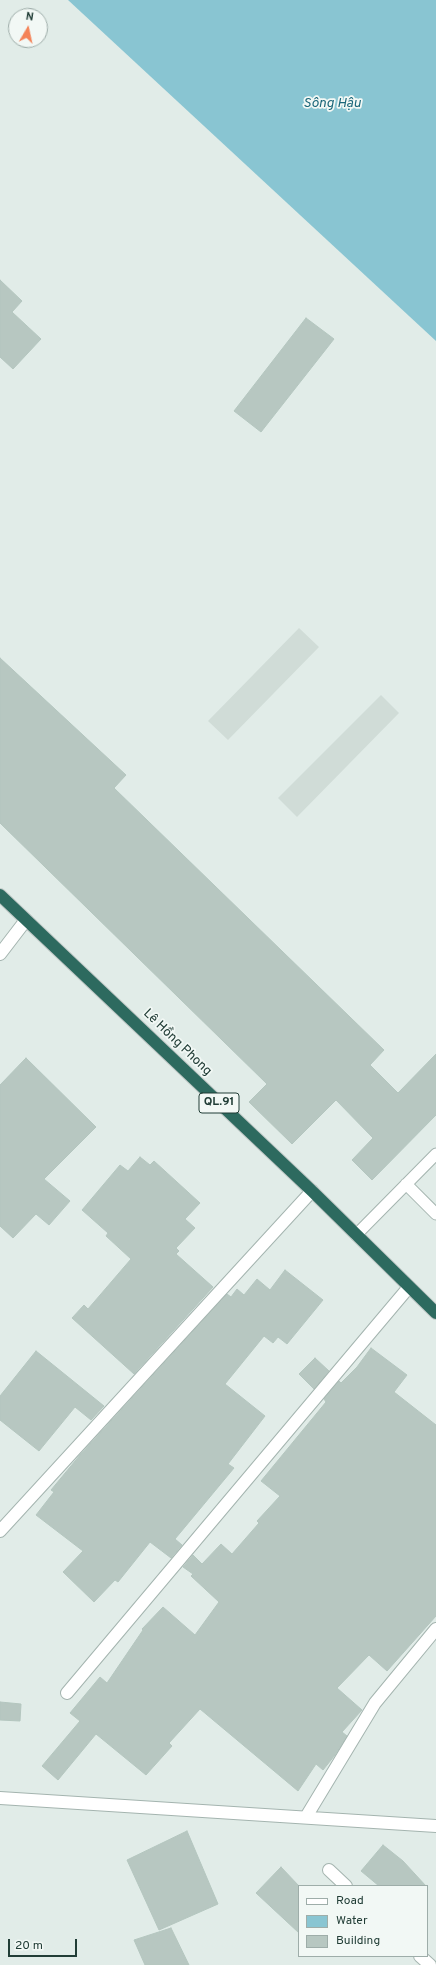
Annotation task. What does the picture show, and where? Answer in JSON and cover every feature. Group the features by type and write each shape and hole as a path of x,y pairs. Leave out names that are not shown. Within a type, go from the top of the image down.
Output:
{"highway":[{"name":"Lê Hồng Phong","path":"0,895 312,1191 436,1313"}],"street":[{"path":"0,954 26,920"},
{"path":"0,1531 312,1191"},
{"path":"67,1693 409,1287"},
{"path":"306,1817 375,1703 436,1629"},
{"path":"0,1798 436,1826"},
{"path":"329,1870 345,1885"},
{"path":"421,1957 430,1965"}],"lane":[{"path":"356,1235 436,1154"},
{"path":"406,1184 436,1214"}],"shaded area":[{"path":"299,628 319,647 228,740 208,721"},
{"path":"381,695 399,713 297,817 278,798"}],"water":[{"name":"Sông Hậu","path":"68,0 436,0 436,341"}],"building":[{"path":"0,280 22,301 12,312 41,339 13,369 0,357"},
{"path":"306,318 334,339 261,432 234,411"},
{"path":"0,658 126,775 114,788 384,1050 370,1065 398,1093 436,1054 436,1115 372,1180 352,1160 373,1138 336,1100 292,1144 249,1102 267,1084 0,823"},
{"path":"26,1058 96,1127 44,1179 70,1201 49,1225 36,1214 13,1238 0,1226 0,1085"},
{"path":"140,1157 150,1165 154,1161 200,1203 185,1219 195,1228 176,1248 179,1251 176,1254 213,1287 134,1374 72,1318 84,1305 88,1309 131,1259 106,1236 108,1233 82,1210 120,1165 128,1171"},
{"path":"285,1270 323,1300 287,1344 278,1337 273,1343 264,1336 225,1384 265,1416 228,1464 234,1468 175,1539 182,1545 171,1558 150,1542 118,1582 115,1580 94,1602 63,1572 83,1551 36,1515 54,1492 51,1490 80,1455 227,1294 231,1297 237,1289 244,1295 257,1279 270,1290"},
{"path":"371,1348 407,1375 394,1392 436,1425 436,1616 387,1671 369,1655 337,1688 362,1710 342,1732 347,1736 335,1755 323,1770 316,1764 298,1791 200,1709 169,1743 172,1746 146,1775 96,1734 58,1780 42,1766 80,1721 70,1713 100,1677 107,1683 143,1630 142,1629 163,1607 195,1635 219,1602 191,1576 193,1574 183,1567 193,1555 202,1564 221,1544 232,1554 259,1523 257,1521 280,1496 261,1481 326,1402 324,1399 339,1381 341,1383 357,1367"},
{"path":"36,1351 104,1406 91,1420 75,1407 39,1451 0,1420 0,1396"},
{"path":"315,1358 329,1371 314,1389 299,1374"},
{"path":"0,1702 21,1704 20,1721 0,1720"},
{"path":"187,1831 218,1904 159,1930 127,1860"},
{"path":"383,1845 403,1861 425,1885 378,1885 361,1871"},
{"path":"281,1867 298,1885 298,1932 256,1893"},
{"path":"171,1928 189,1965 145,1965 134,1940"}]}
